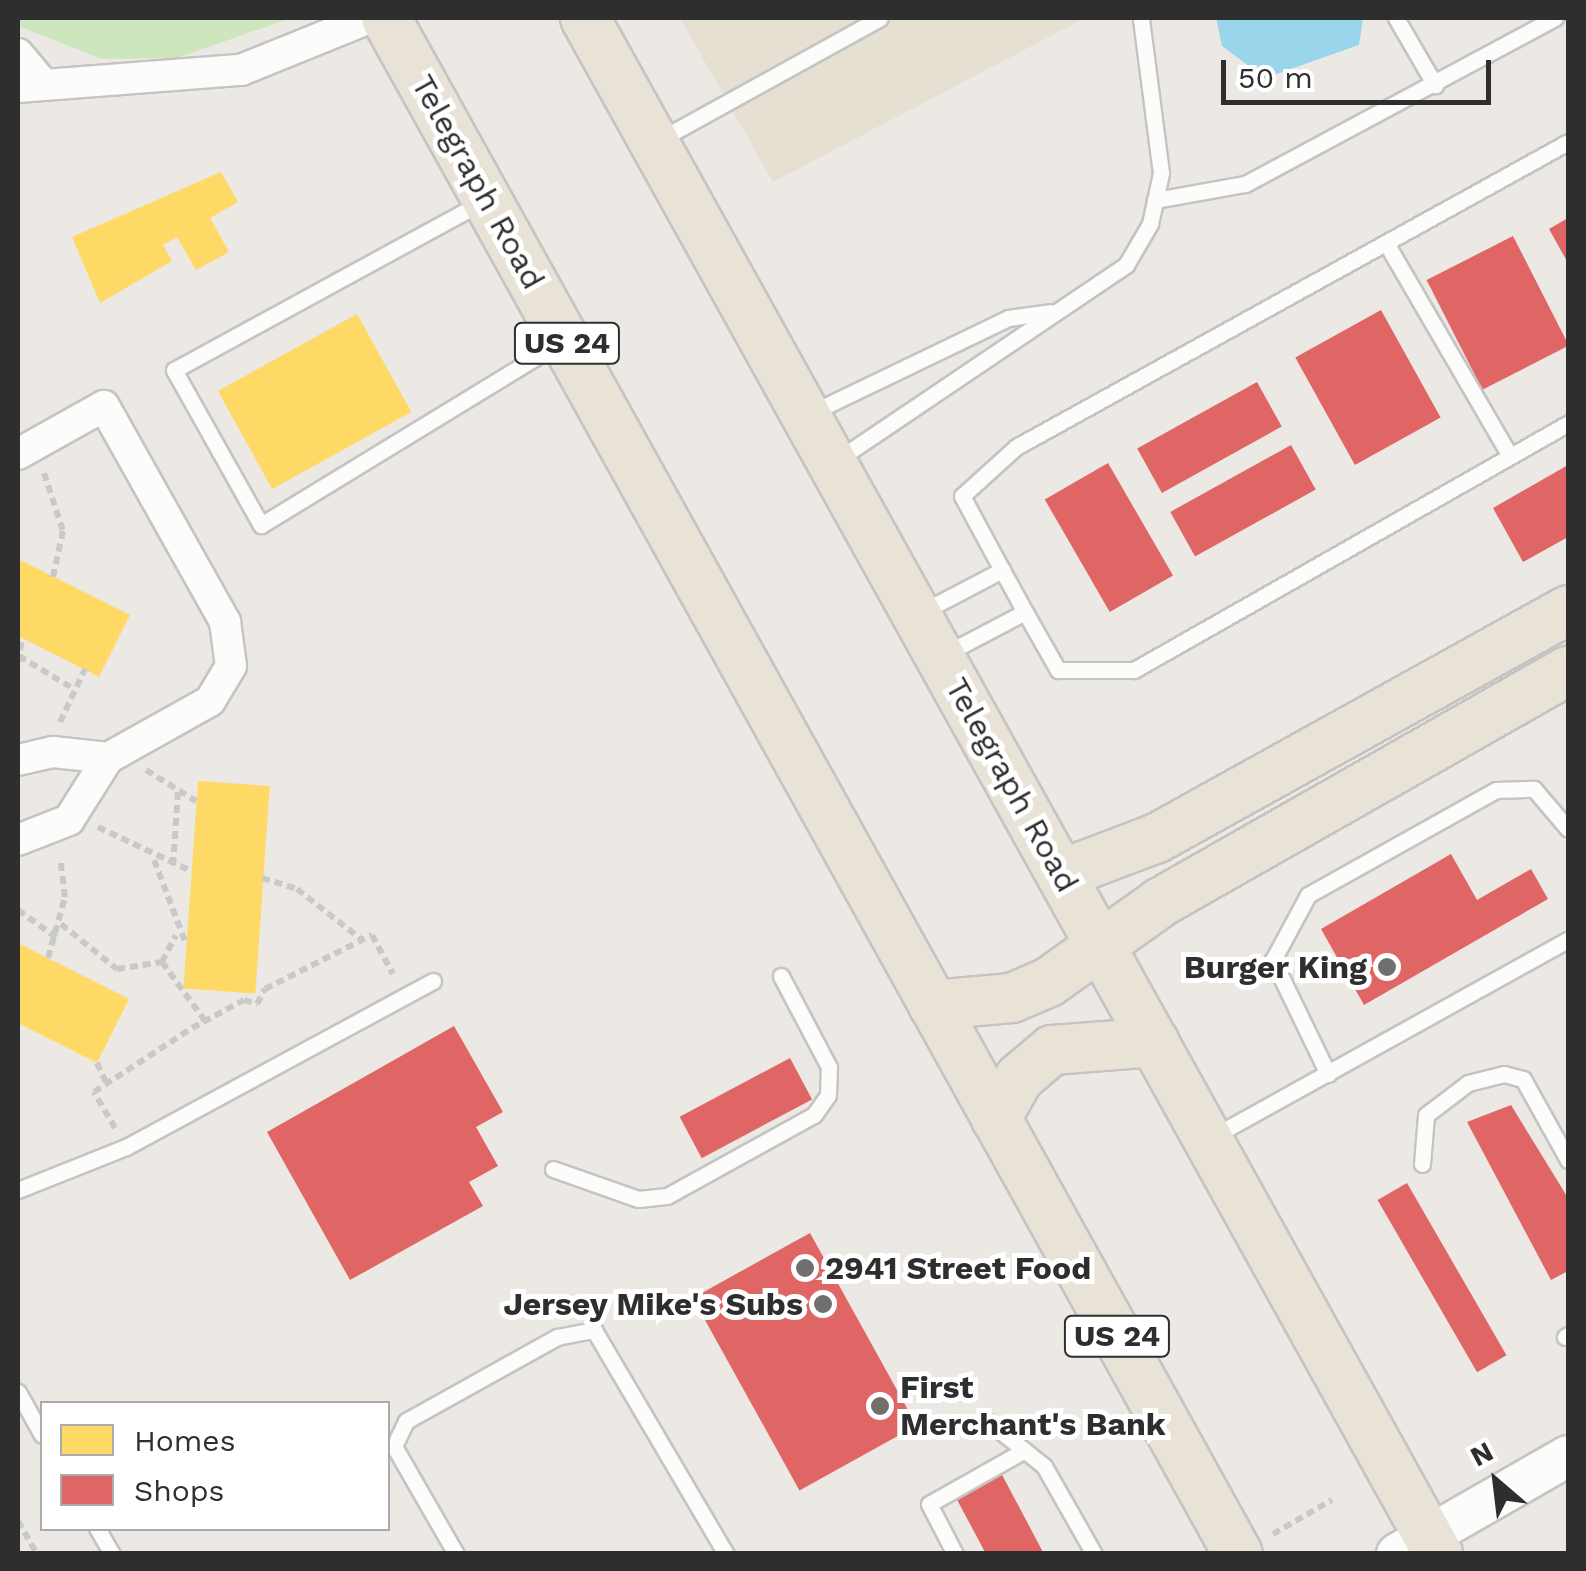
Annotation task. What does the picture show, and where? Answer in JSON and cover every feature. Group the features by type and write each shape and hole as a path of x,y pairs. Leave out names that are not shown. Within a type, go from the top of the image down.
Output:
{"highway":[{"name":"Telegraph Road","path":"386,18 996,1119 1254,1544"},
{"name":"Telegraph Road","path":"585,18 1209,1139 1421,1548"},
{"path":"1062,874 1157,838 1568,610"},
{"path":"933,1005 1028,992 1098,940 1568,672"},
{"path":"996,1119 1019,1078 1052,1050 1155,1042"}],"main road":[{"path":"1421,1548 1568,1456"}],"street":[{"path":"18,54 31,86 241,70 370,18"},
{"path":"18,840 51,831 77,812 118,753 223,683 231,666 225,622 104,406 28,458"},
{"path":"18,760 54,752 118,753"}],"lane":[{"path":"656,142 880,18"},
{"path":"831,463 1005,352 1050,312 1126,265 1155,200 1161,174 1141,18"},
{"path":"1396,18 1435,85"},
{"path":"1155,200 1245,184 1555,18"},
{"path":"1568,142 1016,447 962,496 1058,670 1134,670 1568,423"},
{"path":"488,200 174,370 262,525 565,340"},
{"path":"1386,243 1510,456"},
{"path":"805,417 976,332 1050,312"},
{"path":"918,614 1002,570"},
{"path":"941,656 1025,612"},
{"path":"1328,1074 1273,960 1308,895 1496,790 1534,789 1568,829"},
{"path":"1209,1139 1568,940"},
{"path":"553,1169 638,1199 667,1196 814,1115 828,1095 829,1067 781,976"},
{"path":"18,1190 126,1146 433,982"},
{"path":"1422,1164 1426,1115 1468,1083 1504,1074 1523,1079 1568,1160"},
{"path":"456,1554 394,1446 406,1421 557,1336 594,1330 726,1554"},
{"path":"18,1392 40,1431"},
{"path":"989,1422 1044,1466 1094,1554"},
{"path":"956,1554 929,1504 1023,1451"},
{"path":"99,1531 112,1554"}],"path":[{"path":"28,458 63,531 53,577"},
{"path":"22,638 18,659 74,690"},
{"path":"54,752 84,670"},
{"path":"118,753 196,801"},
{"path":"173,866 178,792"},
{"path":"77,812 154,860 191,871"},
{"path":"48,958 61,924 64,875 51,831"},
{"path":"154,860 176,935 185,941"},
{"path":"262,878 297,889 362,940"},
{"path":"18,910 56,937"},
{"path":"61,924 117,969 162,962"},
{"path":"162,962 176,935"},
{"path":"126,1146 94,1092 204,1021 244,1000 257,1004 265,989 372,935 406,996"},
{"path":"162,962 204,1021"},
{"path":"97,1063 107,1084"},
{"path":"1254,1544 1332,1500"},
{"path":"18,1521 38,1554"}],"shaded area":[{"path":"680,18 1085,18 773,182"}],"green space":[{"path":"18,18 291,18 177,58 102,59 18,26"}],"water":[{"path":"1216,18 1363,18 1359,45 1265,78 1222,46"}],"building: Homes":[{"path":"221,172 238,202 210,218 229,252 196,270 177,237 163,245 172,261 100,303 72,237"},
{"path":"357,314 411,412 272,489 218,391"},
{"path":"18,559 130,615 99,677 18,636"},
{"path":"198,781 270,786 255,994 183,988"},
{"path":"18,943 129,999 97,1063 18,1023"}],"building: Shops":[{"path":"1568,218 1568,263 1549,229"},
{"path":"1513,236 1568,346 1482,390 1427,280"},
{"path":"1381,310 1441,418 1355,465 1295,358"},
{"path":"1257,382 1282,427 1162,493 1137,448"},
{"path":"1291,445 1316,490 1195,557 1170,512"},
{"path":"1108,463 1173,576 1110,612 1045,500"},
{"path":"1568,465 1568,537 1523,562 1493,508"},
{"name":"Burger King","path":"1451,854 1477,900 1531,869 1548,899 1364,1005 1321,929"},
{"path":"454,1026 503,1112 476,1127 498,1166 469,1182 483,1206 350,1280 267,1132"},
{"path":"790,1058 812,1099 702,1158 680,1117"},
{"path":"1511,1105 1568,1198 1568,1271 1551,1280 1467,1122"},
{"path":"1407,1183 1506,1355 1477,1372 1378,1200"},
{"path":"810,1233 917,1425 799,1490 693,1298"},
{"path":"999,1469 1044,1554 986,1554 954,1494"}],"place":[{"name":"Burger King","path":"1387,967"},
{"name":"2941 Street Food","path":"805,1268"},
{"name":"Jersey Mike's Subs","path":"823,1304"},
{"name":"First Merchant's Bank","path":"880,1406"}]}
